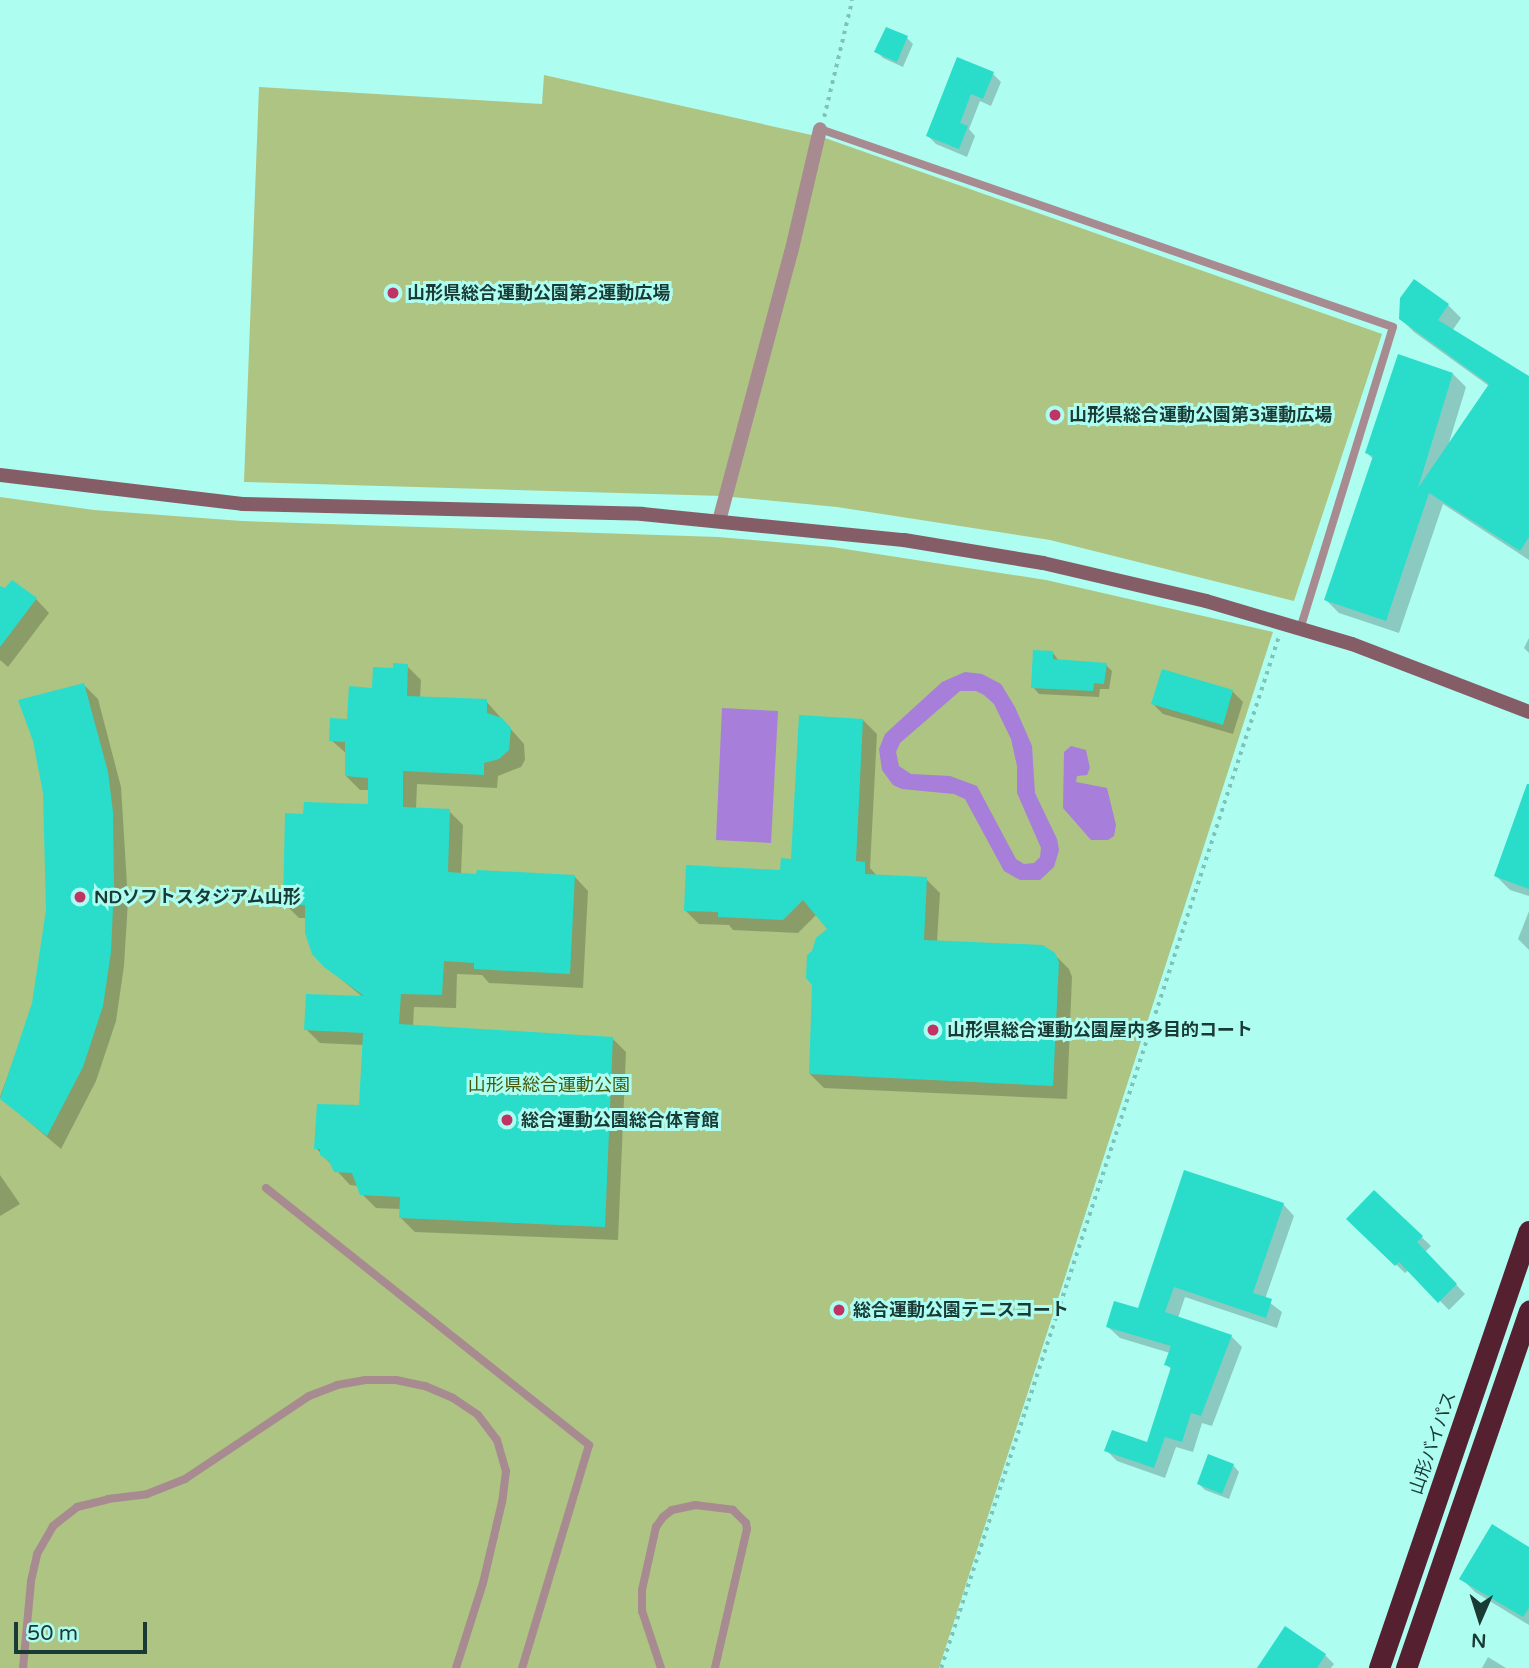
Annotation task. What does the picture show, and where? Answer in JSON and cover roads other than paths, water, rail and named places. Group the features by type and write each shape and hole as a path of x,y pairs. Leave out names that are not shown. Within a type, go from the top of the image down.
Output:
{"highway":[{"name":"山形バイパス","path":"1379,1668 1529,1231"},
{"path":"1406,1668 1529,1311"}],"street":[{"path":"719,521 791,253 820,129"},
{"path":"0,475 242,503 564,511 719,521 880,537 1031,561 1206,601 1427,671 1529,712"}],"lane":[{"path":"820,129 1393,327 1300,629"},
{"path":"266,1188 589,1445 522,1668"},
{"path":"23,1668 31,1581 37,1553 53,1526 77,1507 107,1499 148,1494 185,1479 309,1396 337,1385 366,1380 396,1380 453,1398 478,1415 497,1440 506,1471 502,1502 484,1583 456,1668"},
{"path":"661,1668 642,1611 642,1590 656,1527 672,1510 695,1505 733,1510 746,1523 747,1530 715,1668"}],"place":[{"name":"山形県総合運動公園第2運動広場","path":"393,293"},
{"name":"山形県総合運動公園第3運動広場","path":"1055,415"},
{"name":"NDソフトスタジアム山形","path":"80,897"},
{"name":"山形県総合運動公園屋内多目的コート","path":"933,1030"},
{"name":"総合運動公園総合体育館","path":"507,1120"},
{"name":"総合運動公園テニスコート","path":"839,1310"}],"park label":[{"name":"山形県総合運動公園","path":"549,1085"}]}
